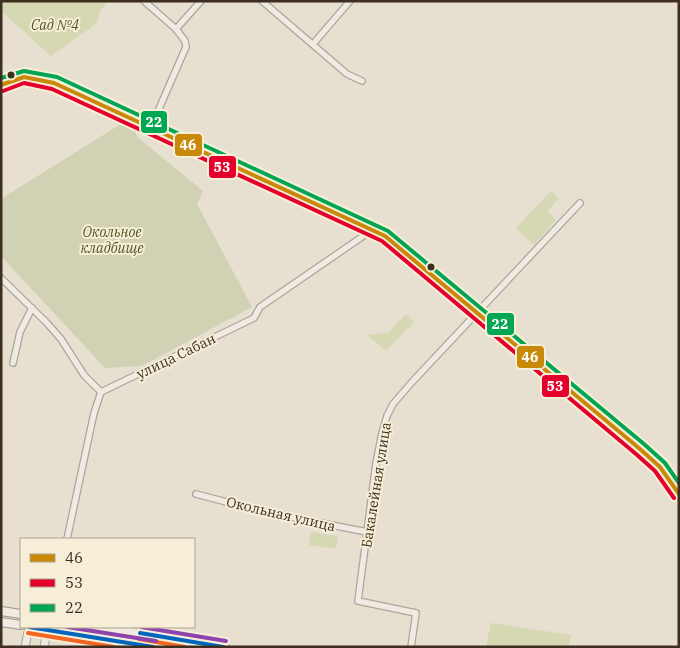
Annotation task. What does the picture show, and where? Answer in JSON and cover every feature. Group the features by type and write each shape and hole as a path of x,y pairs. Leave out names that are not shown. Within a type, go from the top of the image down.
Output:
{"main road":[{"path":"1,85 24,77 54,82 372,230 402,248 640,449 660,467 679,494"},
{"path":"1,611 20,614"},
{"path":"1,622 20,626"},
{"path":"48,628 155,647"},
{"path":"107,628 224,647"}],"street":[{"path":"144,1 176,29 185,41 186,47 151,127"},
{"path":"176,29 201,1"},
{"path":"262,1 347,74 362,82"},
{"path":"313,44 350,1"},
{"name":"Бакалейная улица","path":"411,647 416,613 358,601 376,464 389,411 413,381 479,313 580,203"},
{"name":"улица Сабан","path":"101,392 254,318 260,307 372,230"},
{"path":"2,280 47,323 84,375 101,392 94,412 67,538"},
{"path":"13,363 20,332 32,308"},
{"name":"Окольная улица","path":"196,494 265,512 367,532"},
{"path":"26,647 29,628"},
{"path":"44,647 48,628"}],"green space":[{"name":"Сад №4","path":"1,1 107,1 100,12 97,23 51,56 1,11"},
{"name":"Окольное кладбище","path":"124,122 137,128 136,136 203,191 197,204 252,307 142,366 105,368 1,256 1,199"},
{"path":"551,191 559,198 548,211 556,220 534,245 516,228"},
{"path":"406,314 414,322 386,351 367,335 389,332"},
{"path":"311,532 338,536 336,549 309,545"},
{"path":"491,623 571,635 569,647 486,646"},
{"path":"72,628 93,628 211,647 189,647"}],"transit line":[{"name":"22","path":"1,78 24,71 57,77 388,231 644,444 665,463 679,483"},
{"name":"46","path":"1,85 24,77 54,83 385,236 640,449 660,467 679,494"},
{"name":"53","path":"3,91 24,83 52,89 382,241 636,454 655,471 674,498"},
{"path":"35,628 153,647"},
{"path":"73,628 156,641"},
{"path":"147,628 226,641"},
{"path":"28,633 114,647"},
{"path":"140,633 223,647"},
{"path":"139,639 185,647"}]}
